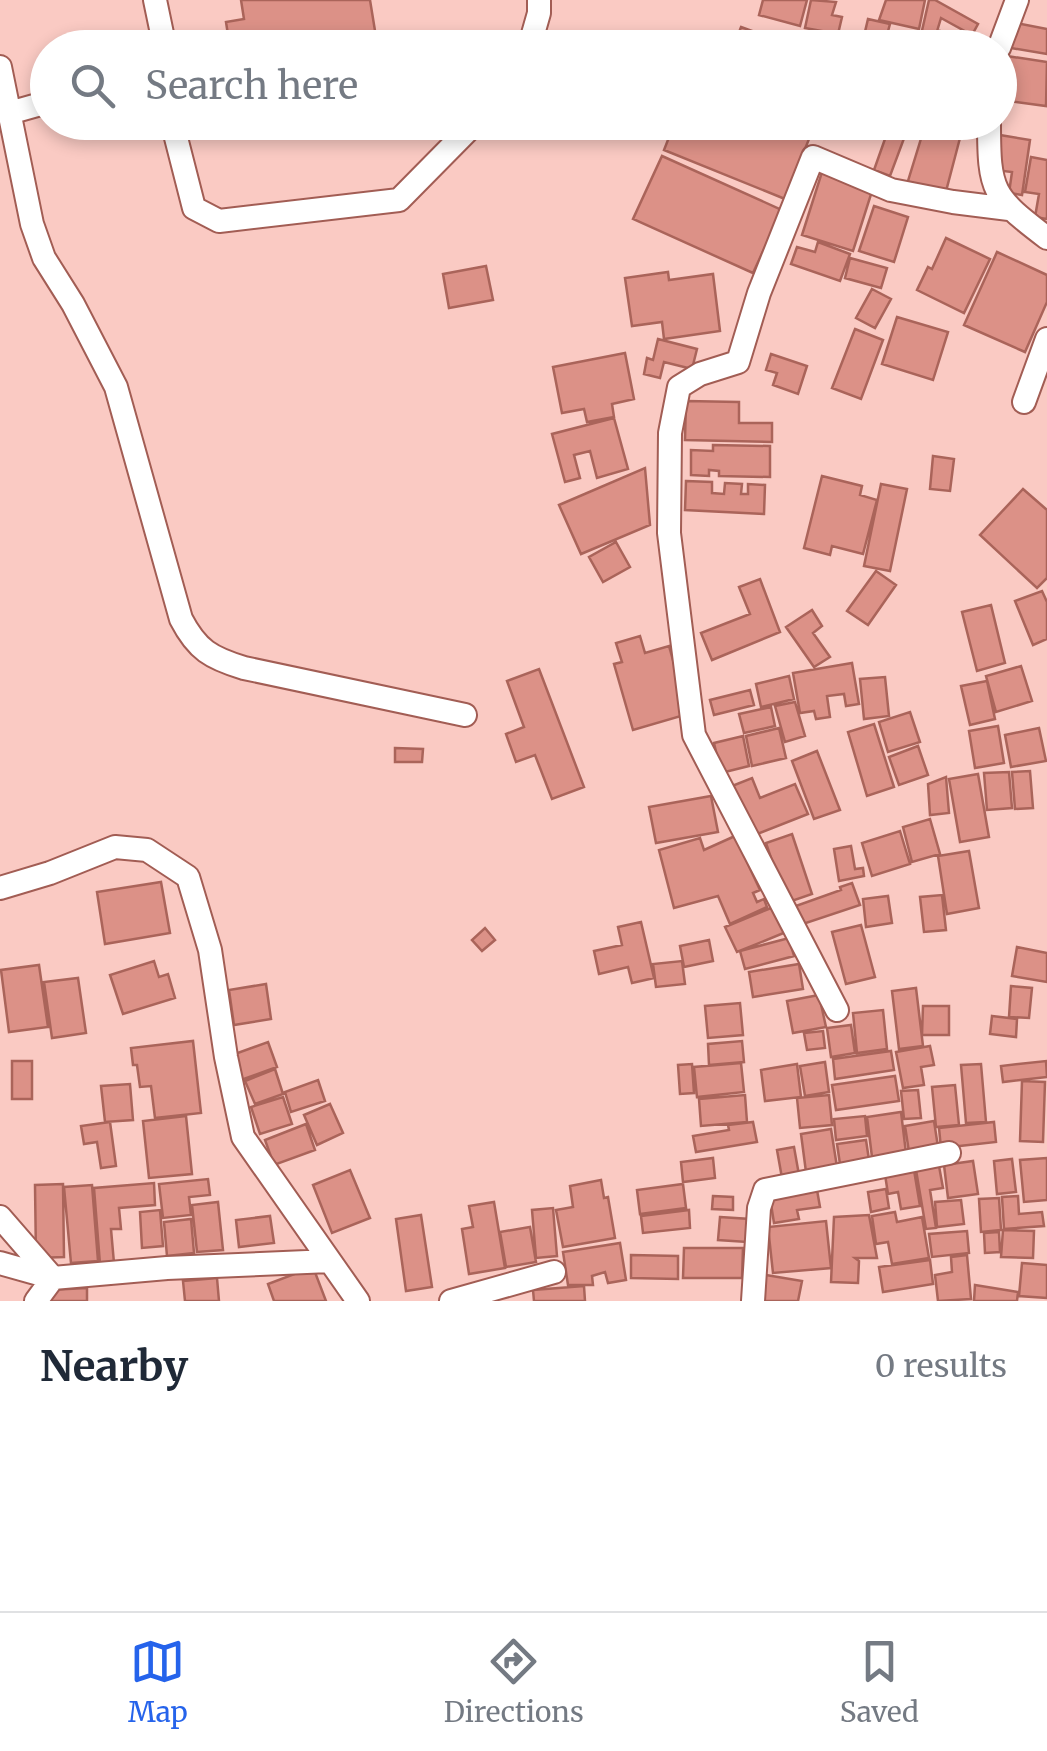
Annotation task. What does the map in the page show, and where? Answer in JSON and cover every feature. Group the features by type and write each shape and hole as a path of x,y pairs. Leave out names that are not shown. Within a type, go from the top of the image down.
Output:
{"street":[{"path":"155,0 161,30"},
{"path":"534,30 539,0"},
{"path":"1005,30 1016,0"},
{"path":"0,67 32,224 44,258 116,387 181,619 192,640 216,660 244,668 465,715"},
{"path":"9,113 30,107"},
{"path":"177,140 194,208 219,221 399,200 458,140"},
{"path":"989,140 992,185 1009,210 1047,238"},
{"path":"837,1010 694,735 669,533 670,433 679,387 700,374 738,362 759,293 813,158 891,190 1009,210"},
{"path":"1024,402 1047,339"},
{"path":"0,888 115,847 148,850 188,877 210,950 226,1058 243,1136 358,1301"},
{"path":"753,1301 759,1208 766,1190 950,1153"},
{"path":"0,1217 53,1278"},
{"path":"0,1263 53,1278 330,1261"},
{"path":"452,1301 554,1272"},
{"path":"36,1301 53,1278"}],"building":[{"path":"241,0 370,0 375,30 227,30 226,22 244,19"},
{"path":"763,0 807,0 800,26 759,15"},
{"path":"811,0 836,2 832,15 842,17 839,30 805,28"},
{"path":"886,0 925,0 919,29 879,20"},
{"path":"929,0 978,24 975,30 963,30 941,18 937,30 922,30"},
{"path":"868,19 890,24 888,30 865,30"},
{"path":"1016,23 1047,29 1047,54 1017,49"},
{"path":"1017,58 1047,62 1046,106 1017,102"},
{"path":"668,140 809,140 785,199 664,150"},
{"path":"885,140 903,140 890,176 874,170"},
{"path":"921,140 959,140 945,195 908,181"},
{"path":"999,140 1030,140 1022,195 1009,193 1012,172 995,170"},
{"path":"662,156 782,210 753,273 633,219"},
{"path":"1031,157 1047,160 1047,219 1035,217 1039,194 1025,192"},
{"path":"822,172 873,188 853,251 802,235"},
{"path":"874,206 908,217 894,262 859,251"},
{"path":"946,238 990,259 964,313 917,290"},
{"path":"818,242 850,254 840,281 791,264 797,247 815,252"},
{"path":"997,252 1047,275 1047,302 1025,352 964,325"},
{"path":"850,258 887,268 881,288 845,278"},
{"path":"486,266 493,300 449,308 443,274"},
{"path":"668,272 669,280 713,274 720,331 664,339 662,322 632,326 625,278"},
{"path":"872,289 891,299 875,328 856,318"},
{"path":"897,317 948,332 933,380 882,364"},
{"path":"855,329 883,340 861,399 832,388"},
{"path":"658,339 697,349 692,369 664,362 660,378 644,374 647,358 653,360"},
{"path":"625,353 634,399 612,404 614,417 587,422 584,409 562,413 553,367"},
{"path":"771,354 807,366 798,394 773,385 777,373 766,370"},
{"path":"686,401 739,402 739,423 772,423 772,442 685,440"},
{"path":"614,418 628,469 597,478 590,451 574,455 580,478 565,482 552,434"},
{"path":"713,445 770,446 770,477 719,476 719,471 709,470 709,476 691,475 691,450 713,451"},
{"path":"933,456 954,459 950,491 930,489"},
{"path":"645,468 650,525 581,554 559,505"},
{"path":"822,476 862,486 860,495 877,500 863,554 832,546 830,555 804,548"},
{"path":"686,481 712,482 712,493 724,494 725,483 742,484 741,494 748,494 748,484 765,485 764,514 685,510"},
{"path":"881,484 907,489 890,571 864,566"},
{"path":"1023,489 1047,510 1047,578 1037,588 980,535"},
{"path":"616,542 630,567 603,582 589,557"},
{"path":"876,571 896,585 868,625 847,611"},
{"path":"760,579 780,632 712,660 701,633 750,614 739,587"},
{"path":"1042,591 1047,602 1047,639 1033,645 1015,601"},
{"path":"991,605 1005,663 977,671 962,612"},
{"path":"812,610 822,626 813,633 830,657 814,667 786,627"},
{"path":"640,636 645,653 669,646 688,714 633,730 614,664 622,662 616,643"},
{"path":"852,663 859,704 846,706 844,694 827,696 830,717 816,719 814,711 800,713 793,673"},
{"path":"1021,666 1032,701 996,712 986,676"},
{"path":"539,669 584,787 552,799 535,755 516,762 506,734 524,727 507,681"},
{"path":"789,676 794,699 761,707 756,684"},
{"path":"885,677 889,716 864,719 860,679"},
{"path":"987,681 995,719 970,725 961,686"},
{"path":"750,690 754,705 714,715 710,700"},
{"path":"795,702 805,736 785,742 775,706"},
{"path":"771,707 775,726 744,733 739,714"},
{"path":"910,712 920,742 888,752 879,722"},
{"path":"874,724 894,787 867,796 848,732"},
{"path":"998,726 1004,763 975,768 969,731"},
{"path":"779,728 786,758 752,766 746,736"},
{"path":"1039,728 1046,761 1011,767 1005,735"},
{"path":"743,736 749,766 721,773 714,743"},
{"path":"918,746 928,775 899,785 889,757"},
{"path":"395,748 423,749 422,762 395,762"},
{"path":"817,751 840,810 814,819 792,761"},
{"path":"1030,771 1033,808 1015,809 1012,772"},
{"path":"1009,772 1012,808 987,810 984,773"},
{"path":"978,774 989,837 960,842 949,779"},
{"path":"946,777 949,813 930,815 928,784"},
{"path":"752,778 760,798 795,784 808,814 752,836 732,786"},
{"path":"711,796 718,832 656,843 649,807"},
{"path":"930,819 940,854 912,862 903,827"},
{"path":"900,831 910,864 872,876 862,843"},
{"path":"792,834 812,894 786,903 766,843"},
{"path":"735,836 760,890 753,893 757,902 764,899 767,907 730,924 718,896 674,908 659,850 700,838 704,850"},
{"path":"851,846 855,869 863,868 864,876 839,881 834,849"},
{"path":"969,851 979,908 947,914 938,856"},
{"path":"161,882 170,933 105,944 97,892"},
{"path":"852,883 860,905 800,925 793,907"},
{"path":"942,895 946,930 924,932 920,897"},
{"path":"888,896 892,923 866,927 863,899"},
{"path":"776,906 786,932 737,952 725,927"},
{"path":"641,922 654,978 632,983 628,967 599,974 594,951 622,945 618,927"},
{"path":"861,925 875,977 846,984 832,932"},
{"path":"485,928 495,940 482,951 472,940"},
{"path":"789,938 794,956 745,969 740,951"},
{"path":"709,940 713,961 684,967 680,946"},
{"path":"1017,947 1047,953 1047,982 1012,976"},
{"path":"154,961 159,977 168,974 175,998 123,1014 110,975"},
{"path":"682,961 685,984 656,987 653,964"},
{"path":"799,964 803,989 753,997 749,972"},
{"path":"39,965 48,1027 9,1032 1,970"},
{"path":"78,978 86,1033 52,1038 44,982"},
{"path":"266,984 271,1019 234,1025 229,990"},
{"path":"1011,986 1032,988 1029,1018 1009,1017"},
{"path":"916,988 923,1046 899,1049 892,991"},
{"path":"819,995 826,1027 793,1033 787,1001"},
{"path":"740,1003 743,1035 708,1038 705,1006"},
{"path":"923,1006 949,1006 949,1035 922,1035"},
{"path":"883,1010 887,1049 857,1053 853,1013"},
{"path":"992,1016 1017,1019 1016,1037 990,1034"},
{"path":"851,1025 855,1053 831,1057 827,1028"},
{"path":"823,1031 825,1048 807,1050 804,1033"},
{"path":"193,1041 201,1113 155,1118 151,1086 140,1087 131,1048"},
{"path":"742,1041 744,1062 709,1065 708,1044"},
{"path":"268,1042 277,1067 241,1080 232,1055"},
{"path":"930,1046 934,1065 921,1067 924,1085 903,1088 896,1052"},
{"path":"891,1051 894,1070 835,1079 833,1059"},
{"path":"12,1061 32,1061 32,1099 12,1099"},
{"path":"1046,1061 1047,1077 1003,1082 1001,1066"},
{"path":"825,1062 829,1092 805,1096 800,1066"},
{"path":"741,1063 744,1092 697,1097 694,1067"},
{"path":"692,1064 694,1093 680,1094 678,1065"},
{"path":"797,1064 801,1097 765,1101 761,1070"},
{"path":"981,1064 986,1122 966,1123 961,1065"},
{"path":"275,1069 283,1094 255,1104 245,1081"},
{"path":"895,1076 899,1101 836,1110 832,1085"},
{"path":"318,1080 325,1101 291,1112 285,1092"},
{"path":"1022,1081 1045,1082 1043,1142 1020,1141"},
{"path":"130,1084 133,1120 105,1122 101,1086"},
{"path":"955,1085 959,1125 936,1127 932,1087"},
{"path":"918,1090 921,1118 904,1119 901,1091"},
{"path":"745,1095 747,1122 701,1126 699,1099"},
{"path":"829,1095 832,1125 800,1128 797,1098"},
{"path":"283,1097 292,1124 260,1134 251,1107"},
{"path":"330,1104 343,1133 317,1145 304,1115"},
{"path":"901,1112 906,1153 872,1157 867,1117"},
{"path":"186,1116 192,1174 149,1178 143,1121"},
{"path":"865,1116 867,1136 836,1140 834,1119"},
{"path":"934,1121 938,1147 909,1152 905,1126"},
{"path":"110,1122 116,1166 101,1168 97,1142 84,1144 81,1126"},
{"path":"753,1122 757,1142 696,1152 693,1136"},
{"path":"994,1122 996,1142 941,1148 939,1128"},
{"path":"306,1124 315,1150 274,1165 265,1140"},
{"path":"831,1129 837,1167 806,1172 801,1134"},
{"path":"866,1140 869,1160 840,1164 837,1144"},
{"path":"794,1147 799,1175 782,1178 777,1150"},
{"path":"713,1158 715,1178 683,1182 681,1162"},
{"path":"1047,1158 1047,1200 1024,1202 1020,1160"},
{"path":"1012,1159 1016,1192 997,1194 994,1161"},
{"path":"973,1161 978,1194 948,1198 944,1165"},
{"path":"913,1164 920,1206 901,1209 898,1192 888,1194 884,1168"},
{"path":"939,1166 943,1188 930,1190 936,1228 926,1229 916,1170"},
{"path":"350,1170 370,1218 332,1233 313,1185"},
{"path":"208,1179 210,1195 189,1197 191,1215 163,1218 159,1184"},
{"path":"601,1180 615,1238 563,1247 556,1210 573,1207 570,1186"},
{"path":"154,1183 155,1205 119,1208 121,1229 111,1229 114,1263 100,1264 94,1188"},
{"path":"63,1184 64,1257 36,1258 35,1185"},
{"path":"683,1184 686,1208 640,1214 637,1190"},
{"path":"92,1185 98,1261 71,1263 64,1187"},
{"path":"886,1189 889,1208 871,1212 868,1192"},
{"path":"817,1190 820,1207 797,1210 799,1219 774,1223 770,1198"},
{"path":"713,1196 733,1197 733,1210 712,1209"},
{"path":"1018,1196 1019,1214 1042,1212 1044,1226 1004,1229 1002,1197"},
{"path":"999,1198 1001,1230 981,1232 979,1199"},
{"path":"961,1200 964,1224 937,1227 935,1202"},
{"path":"218,1202 223,1250 197,1252 192,1205"},
{"path":"494,1202 505,1268 469,1274 462,1229 473,1227 469,1206"},
{"path":"553,1208 557,1256 536,1258 532,1210"},
{"path":"160,1210 163,1246 142,1248 140,1212"},
{"path":"689,1210 690,1228 643,1233 641,1216"},
{"path":"895,1212 897,1222 922,1217 929,1258 892,1264 888,1242 876,1244 872,1216"},
{"path":"421,1215 432,1287 406,1291 396,1219"},
{"path":"869,1215 877,1258 855,1258 859,1261 858,1283 831,1282 834,1217"},
{"path":"270,1216 274,1243 239,1247 236,1220"},
{"path":"720,1217 750,1219 747,1242 718,1240"},
{"path":"191,1219 194,1253 167,1256 164,1222"},
{"path":"826,1221 831,1268 773,1273 768,1227"},
{"path":"530,1227 536,1262 506,1267 500,1232"},
{"path":"1003,1230 1034,1231 1033,1258 1001,1257"},
{"path":"967,1231 969,1253 932,1257 929,1234"},
{"path":"999,1232 1000,1252 985,1253 984,1233"},
{"path":"620,1243 626,1280 608,1283 605,1272 592,1276 593,1285 568,1285 563,1252"},
{"path":"684,1248 743,1248 742,1278 683,1278"},
{"path":"631,1255 678,1256 678,1279 631,1278"},
{"path":"967,1255 971,1299 938,1301 935,1275 952,1272 951,1257"},
{"path":"930,1260 933,1284 883,1292 879,1267"},
{"path":"1022,1263 1047,1265 1047,1298 1019,1296"},
{"path":"313,1267 326,1301 274,1301 268,1284"},
{"path":"766,1275 802,1281 798,1301 761,1301"},
{"path":"217,1278 219,1301 185,1301 183,1281"},
{"path":"975,1285 1018,1292 1017,1301 974,1301"},
{"path":"584,1286 585,1301 534,1301 533,1290"},
{"path":"87,1288 87,1301 49,1301 49,1290"}]}
